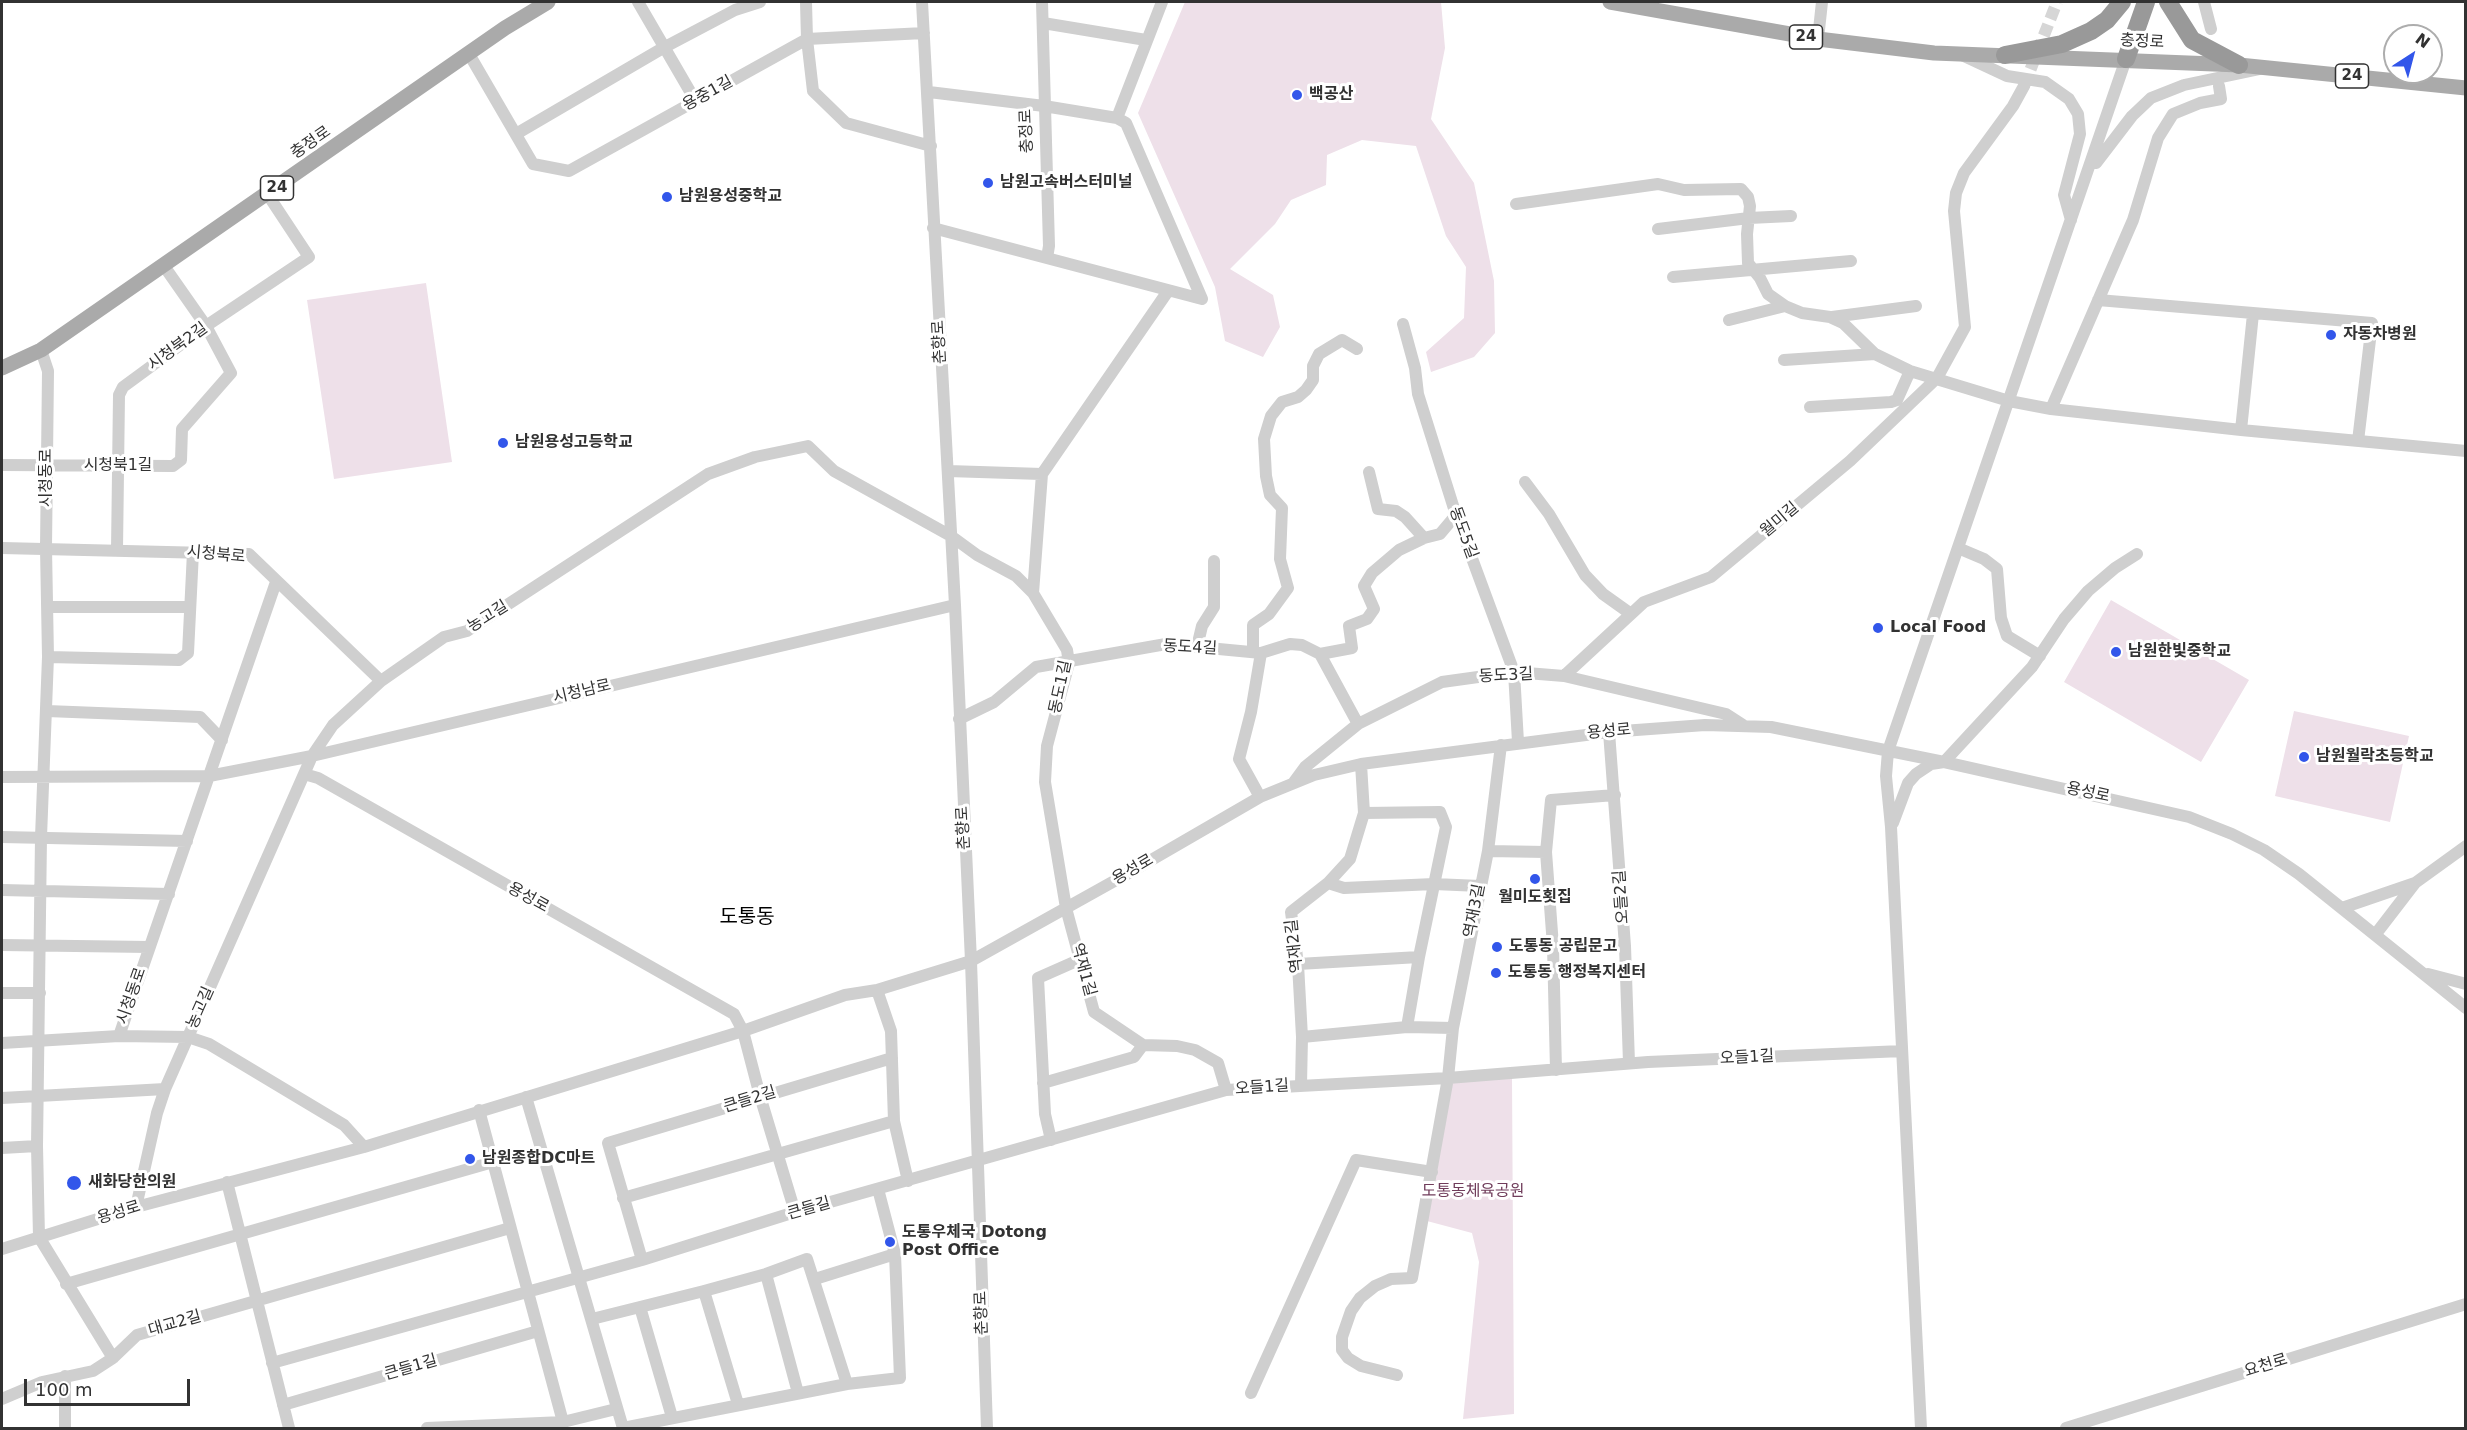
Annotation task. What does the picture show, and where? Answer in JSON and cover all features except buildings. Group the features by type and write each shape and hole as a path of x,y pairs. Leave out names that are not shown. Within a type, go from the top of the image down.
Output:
{"highway":[{"path":"2005,55 2062,44 2091,31 2107,20 2122,2"},
{"path":"2126,59 2141,2"},
{"path":"2126,59 2146,2"},
{"path":"2168,2 2192,40 2239,65"}],"main road":[{"name":"충정로","path":"2,368 41,350 469,54 548,2"},
{"name":"충정로","path":"1610,2 1818,39 1934,53 2239,65 2466,87"}],"street":[{"path":"638,2 695,100"},
{"path":"516,134 663,48 735,10 760,2"},
{"path":"806,2 807,39 813,91 846,123 931,146"},
{"name":"춘향로","path":"922,2 929,92 933,228 955,605 987,1428"},
{"name":"충정로","path":"1042,2 1049,246 1047,258"},
{"path":"1117,118 1162,2"},
{"path":"1818,39 1822,2"},
{"path":"2204,2 2211,29"},
{"path":"1043,23 1146,40"},
{"name":"용중1길","path":"469,54 533,164 569,171 807,39 924,33"},
{"path":"1959,54 2007,76 2045,82 2069,99 2078,114 2080,134 2065,183 2064,195 2071,220"},
{"path":"1921,1428 1891,827 1886,776 1888,751 2126,59"},
{"path":"2086,176 2132,116 2151,98 2184,85 2266,68"},
{"name":"월미길","path":"1564,676 1644,603 1711,577 1850,461 1937,378 1965,327 1954,211 1956,193 1964,173 2013,106 2024,86"},
{"path":"2051,409 2133,220 2158,138 2173,114 2200,103 2221,99 2219,86"},
{"path":"929,92 1044,106 1117,118 1126,123 1202,299 933,228"},
{"path":"1516,204 1658,184 1684,190 1742,189 1748,197 1750,206 1747,234 1748,263 1768,294 1785,306 1802,313 1830,317 1916,306"},
{"name":"시청북2길","path":"117,550 119,395 123,387 206,326 309,257 268,195"},
{"path":"1658,230 1749,218 1791,216"},
{"path":"1673,277 1851,261"},
{"name":"시청북1길","path":"2,465 173,466 181,459 182,429 231,372 206,326 164,266"},
{"path":"1033,593 1042,474 1168,291"},
{"path":"2098,300 2372,323 2358,441"},
{"path":"1729,320 1785,306"},
{"path":"2241,430 2253,314"},
{"path":"1830,317 1849,328 1875,354 1910,371 2009,401 2051,409 2241,430 2466,451"},
{"name":"동도5길","path":"1403,324 1415,368 1418,394 1456,515 1514,672 1518,742"},
{"path":"1260,796 1239,759 1251,712 1257,653 1253,625 1269,614 1288,588 1280,559 1282,508 1270,495 1266,476 1264,439 1271,416 1282,402 1298,397 1313,380 1313,366 1319,354 1342,340 1357,349"},
{"name":"시청동로","path":"39,1238 37,1146 41,837 48,657 46,548 48,371 41,350"},
{"path":"1784,360 1875,354"},
{"path":"1810,407 1897,400 1910,371"},
{"name":"농고길","path":"136,1208 157,1113 165,1089 312,756 333,725 381,681 444,637 467,631 708,474 755,457 808,446 834,471 951,536"},
{"path":"948,471 1042,474"},
{"path":"1369,472 1378,509 1396,511 1405,517 1424,538"},
{"path":"1525,482 1549,514 1585,575 1602,594 1631,614"},
{"path":"1358,724 1320,654 1352,648 1349,626 1367,619 1374,609 1364,586 1371,573 1399,550 1424,538 1440,534 1456,515"},
{"name":"동도1길","path":"951,536 977,555 1016,576 1033,593 1067,650 1069,663 1047,746 1045,782 1066,908"},
{"name":"시청북로","path":"2,548 249,554 381,681"},
{"path":"1958,549 1984,559 1997,569 2001,618 2007,636 2040,656"},
{"path":"48,657 179,660 188,653 193,552"},
{"path":"1891,827 1908,783 1924,767 1944,762 2032,668 2064,619 2088,591 2115,568 2137,554"},
{"path":"1197,647 1202,626 1214,607 1214,561"},
{"path":"209,776 276,582"},
{"name":"시청남로","path":"2,777 209,776 312,756 955,605"},
{"path":"48,607 190,607"},
{"name":"동도4길","path":"959,719 994,702 1036,667 1069,663 1166,644 1257,653 1290,644 1302,645 1320,654"},
{"name":"동도3길","path":"1294,782 1305,766 1358,724 1442,682 1514,672 1564,676 1726,714 1743,725"},
{"path":"47,711 200,717 222,740"},
{"name":"용성로","path":"2,1249 227,1182 364,1147 479,1110 744,1031 844,995 878,990 970,961 1260,796 1294,782 1361,764 1609,732 1705,725 1771,727 1944,762 2189,817 2264,850 2299,874 2466,1008"},
{"name":"오들2길","path":"1609,732 1625,946 1629,1063"},
{"name":"역재3길","path":"1397,1375 1362,1366 1348,1358 1342,1350 1342,1337 1351,1311 1360,1298 1375,1286 1392,1279 1412,1278 1448,1078 1453,1028 1488,851 1501,745"},
{"name":"역재2길","path":"1301,1085 1302,1037 1298,964 1290,912 1328,883 1350,859 1364,813 1361,764"},
{"name":"용성로","path":"304,774 318,778 734,1014 744,1031"},
{"name":"시청동로","path":"2,1043 119,1036 209,776"},
{"path":"1556,1070 1553,946 1546,852 1551,800 1615,795"},
{"path":"1364,813 1440,812 1446,827 1407,1027"},
{"path":"2,837 187,841"},
{"path":"2375,934 2415,883 2466,846"},
{"path":"1488,851 1546,852"},
{"path":"1328,883 1344,888 1434,884 1480,886"},
{"path":"2342,908 2415,883"},
{"path":"2,890 169,894"},
{"name":"역재1길","path":"1066,908 1094,1012 1143,1045"},
{"name":"시청동로","path":"2,945 149,947"},
{"path":"1553,946 1625,946"},
{"path":"1298,964 1419,957"},
{"path":"1052,1140 1045,1114 1038,978 1081,959"},
{"path":"2423,972 2466,984"},
{"path":"878,990 891,1031 894,1121 908,1181"},
{"path":"2,993 40,993"},
{"path":"1302,1037 1407,1027 1453,1028"},
{"path":"744,1031 760,1096 795,1212"},
{"path":"119,1036 188,1037"},
{"name":"농고길","path":"188,1037 209,1044 344,1125 364,1147"},
{"path":"1043,1083 1134,1057 1143,1045 1177,1046 1195,1050 1218,1063 1226,1090"},
{"name":"오들1길","path":"977,1162 1226,1090 1448,1078 1629,1063 1902,1051"},
{"name":"큰들2길","path":"623,1198 608,1143 892,1058"},
{"path":"2,1098 165,1089"},
{"path":"526,1097 623,1428 847,1383 900,1378 896,1254 878,1190"},
{"path":"479,1110 563,1422"},
{"path":"642,1260 623,1198 894,1121"},
{"path":"2,1148 37,1146"},
{"path":"1251,1393 1356,1160 1432,1172"},
{"path":"66,1284 493,1162"},
{"name":"큰들길","path":"272,1363 527,1290 642,1260 795,1212 977,1162"},
{"path":"227,1182 289,1428"},
{"path":"257,1301 510,1228"},
{"path":"39,1238 113,1358"},
{"path":"815,1279 896,1254"},
{"path":"592,1319 766,1274 807,1259 847,1383"},
{"path":"766,1274 798,1393"},
{"path":"704,1291 738,1404"},
{"name":"대교2길","path":"2,1399 42,1382 93,1371 113,1358 137,1335 257,1301"},
{"name":"요천로","path":"2066,1428 2466,1304"},
{"path":"640,1307 672,1417"},
{"name":"큰들1길","path":"283,1405 538,1330"},
{"path":"65,1376 65,1428"},
{"path":"427,1428 563,1422 616,1409"}],"green space":[{"path":"1185,2 1441,2 1445,48 1431,119 1474,183 1494,281 1495,333 1474,357 1431,372 1426,352 1464,318 1466,267 1446,236 1416,146 1362,140 1327,155 1326,185 1291,200 1275,224 1230,269 1273,295 1280,327 1263,357 1225,341 1215,287 1138,113"},
{"path":"426,283 452,462 334,479 307,300"},
{"path":"2111,600 2249,680 2201,762 2064,682"},
{"path":"2294,711 2409,736 2390,822 2275,796"},
{"name":"도통동체육공원","path":"1512,1078 1514,1414 1463,1419 1479,1262 1472,1233 1427,1221 1452,1083"}],"tunnel":[{"path":"2024,86 2057,2"}],"place":[{"name":"백공산","path":"1297,95"},
{"name":"남원고속버스터미널","path":"988,183"},
{"name":"남원용성중학교","path":"667,197"},
{"name":"자동차병원","path":"2331,335"},
{"name":"남원용성고등학교","path":"503,443"},
{"name":"Local Food","path":"1878,628"},
{"name":"남원한빛중학교","path":"2116,652"},
{"name":"남원월락초등학교","path":"2304,757"},
{"name":"월미도횟집","path":"1535,879"},
{"name":"도통동 공립문고","path":"1497,947"},
{"name":"도통동 행정복지센터","path":"1496,973"},
{"name":"남원종합DC마트","path":"470,1159"},
{"name":"새화당한의원","path":"74,1183"},
{"name":"도통우체국 Dotong Post Office","path":"890,1242"}],"district":[{"name":"도통동","path":"747,918"}]}
